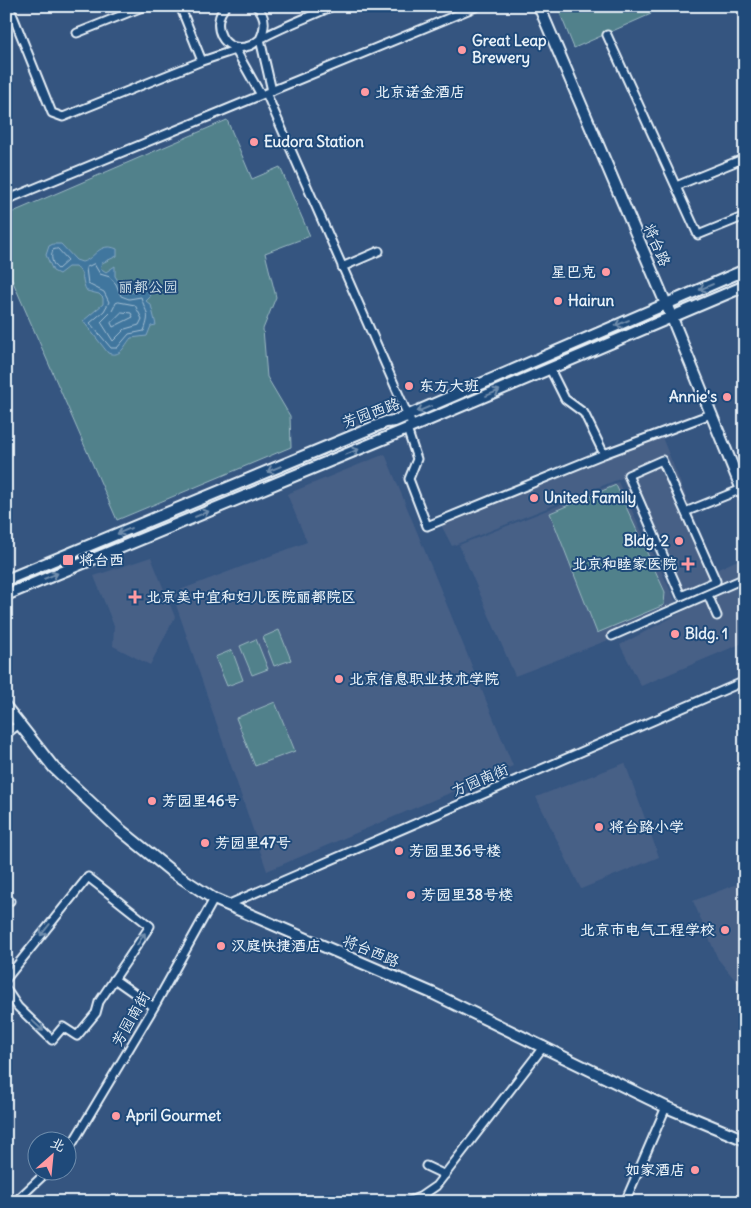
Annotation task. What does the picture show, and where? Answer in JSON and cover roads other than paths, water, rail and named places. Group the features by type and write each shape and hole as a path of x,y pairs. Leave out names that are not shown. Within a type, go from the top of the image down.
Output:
{"main road":[{"name":"将台路","path":"539,6 672,318 743,493"},
{"name":"芳园西路","path":"6,580 386,422 395,422 745,270"},
{"name":"芳园西路","path":"6,595 410,428 745,286"},
{"name":"将台西路","path":"6,707 54,768 118,828 171,871 214,899 432,993 666,1106 745,1140"}],"street":[{"path":"9,6 52,113 63,117 235,48 249,47 260,39 333,6"},
{"path":"77,33 145,6"},
{"path":"180,6 202,61"},
{"path":"226,6 221,12 218,28 223,39 235,48 266,93 408,416 417,459 409,479 428,526 604,454 711,414"},
{"path":"256,6 265,23 260,39 266,93"},
{"path":"6,200 478,6"},
{"path":"607,35 698,235 745,216"},
{"path":"676,186 745,158"},
{"path":"342,267 379,251"},
{"path":"550,369 565,399 584,413 604,454"},
{"path":"662,460 685,512 716,581 681,596 628,475 662,460"},
{"path":"685,512 743,493"},
{"path":"612,636 745,578"},
{"path":"708,594 717,616"},
{"name":"方园南街","path":"227,905 745,681"},
{"path":"6,734 18,724"},
{"path":"6,979 88,877 150,926 99,1002 96,1013 78,1036 63,1027 52,1040 18,1008 6,989"},
{"name":"芳园南街","path":"78,1134 154,1007 214,899"},
{"path":"114,980 154,1007"},
{"path":"407,1202 429,1192 445,1175 544,1046"},
{"path":"625,1202 666,1106"},
{"path":"426,1166 445,1175"},
{"path":"15,1202 38,1180"}],"water":[{"path":"61,244 76,260 82,262 106,247 117,249 117,256 102,263 100,268 106,272 115,266 115,276 126,293 136,292 143,279 147,279 150,297 146,301 151,305 156,325 151,326 147,336 131,338 119,353 108,353 83,321 103,304 103,298 99,294 87,291 81,272 76,267 68,267 59,274 53,271 46,255 49,246"}],"place":[{"name":"Great Leap Brewery","path":"462,50"},
{"name":"北京诺金酒店","path":"365,92"},
{"name":"Eudora Station","path":"254,142"},
{"name":"星巴克","path":"606,272"},
{"name":"Hairun","path":"558,301"},
{"name":"东方大班","path":"409,386"},
{"name":"Annie's","path":"727,397"},
{"name":"United Family","path":"534,498"},
{"name":"Bldg. 2","path":"679,541"},
{"name":"将台西","path":"68,560"},
{"name":"北京和睦家医院","path":"688,564"},
{"name":"北京美中宜和妇儿医院丽都院区","path":"135,597"},
{"name":"Bldg. 1","path":"675,634"},
{"name":"北京信息职业技术学院","path":"339,679"},
{"name":"芳园里46号","path":"152,801"},
{"name":"将台路小学","path":"599,827"},
{"name":"芳园里47号","path":"205,843"},
{"name":"芳园里36号楼","path":"399,851"},
{"name":"芳园里38号楼","path":"411,895"},
{"name":"北京市电气工程学校","path":"725,930"},
{"name":"汉庭快捷酒店","path":"221,946"},
{"name":"April Gourmet","path":"116,1116"},
{"name":"如家酒店","path":"695,1170"}],"park label":[{"name":"丽都公园","path":"148,287"}]}
